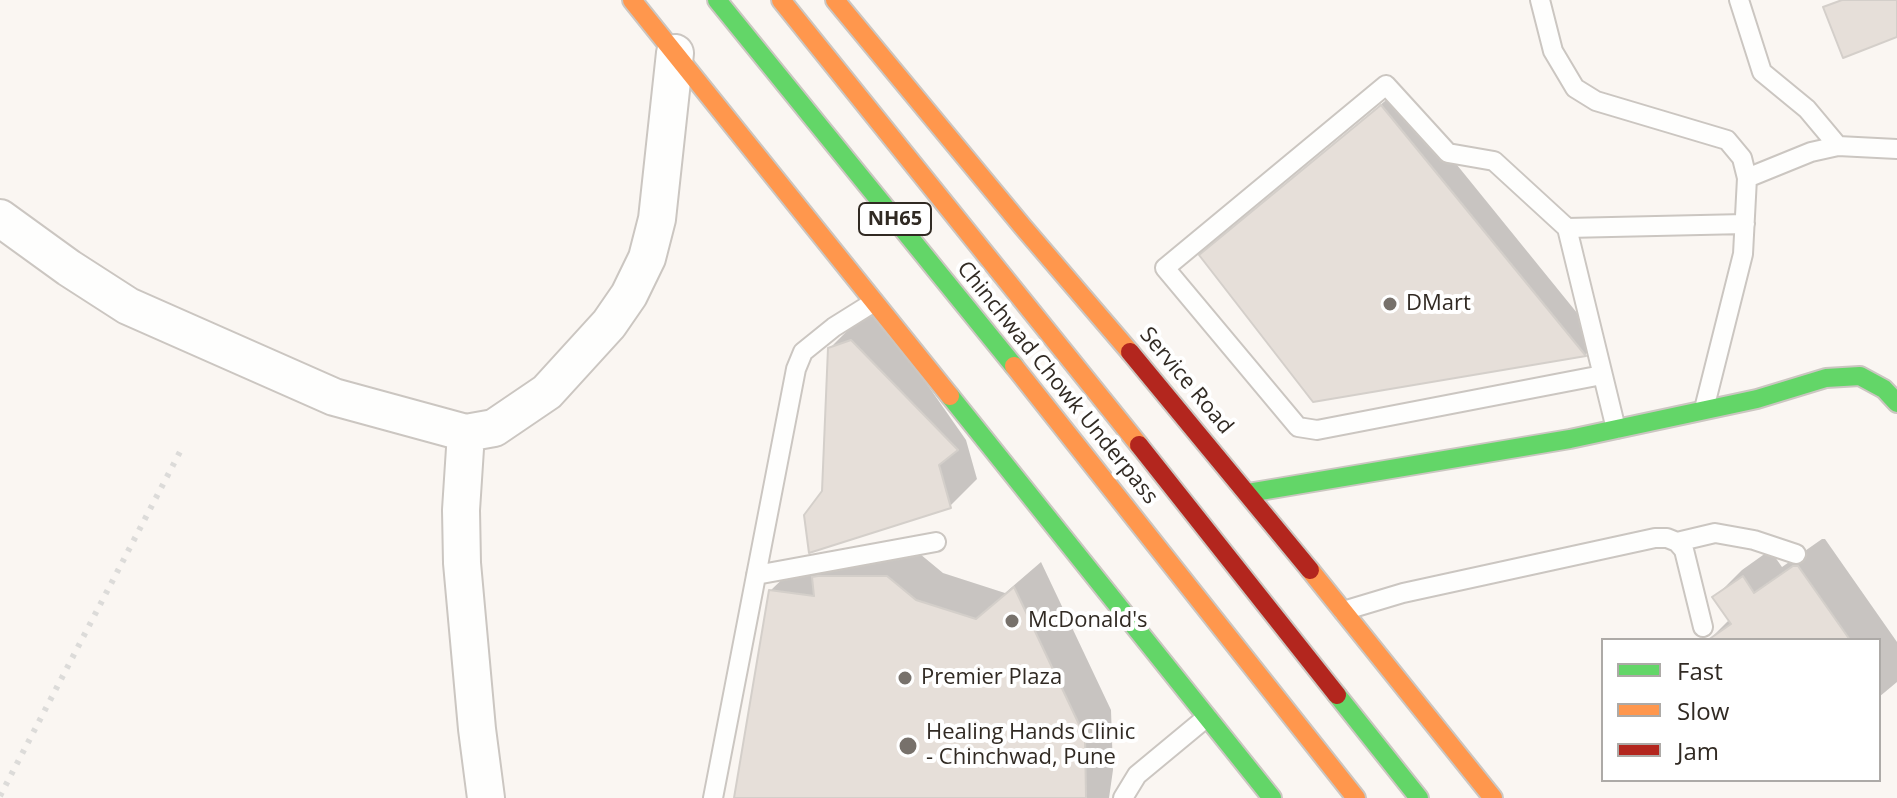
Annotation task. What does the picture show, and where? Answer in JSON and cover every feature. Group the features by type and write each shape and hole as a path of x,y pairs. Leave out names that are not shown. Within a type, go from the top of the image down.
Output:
{"main road":[{"path":"632,0 1272,798"},
{"name":"Chinchwad Chowk Underpass","path":"717,0 1073,439 1356,798"},
{"name":"Chinchwad Chowk Underpass","path":"781,0 1419,798"},
{"name":"Service Road","path":"835,0 1023,227 1178,407 1493,798"},
{"path":"1248,493 1616,429 1757,399 1826,378 1860,376 1884,389 1897,403"}],"street":[{"path":"0,218 128,306 334,397 466,433 494,428 547,392 609,324 629,295 647,258 657,219 675,53"},
{"path":"466,433 461,510 462,563 486,798"}],"lane":[{"path":"1540,0 1553,51 1575,88 1596,101 1727,140 1742,158 1747,178 1743,254 1704,410"},
{"path":"1739,0 1762,72 1807,109 1838,146"},
{"path":"1602,375 1317,430 1298,427 1165,268 1386,85 1448,153 1494,161 1567,228 1616,429"},
{"path":"1747,178 1811,152 1838,146 1897,149"},
{"path":"1567,228 1745,224"},
{"path":"713,798 796,369 803,352 834,327 874,302"},
{"path":"1343,611 1403,593 1655,538 1677,542 1715,533 1754,540 1796,554"},
{"path":"756,575 936,542"},
{"path":"1677,542 1684,550 1703,627"},
{"path":"1123,798 1137,775 1207,717"}],"building":[{"path":"1842,0 1897,0 1897,37 1843,58 1823,7"},
{"name":"DMart","path":"1381,105 1586,356 1313,402 1199,255"},
{"path":"851,340 958,450 939,465 951,508 809,553 804,515 822,491 828,348"},
{"path":"1793,566 1798,566 1849,638 1711,638 1731,624 1712,597 1743,576 1754,593"},
{"name":"Premier Plaza","path":"887,576 916,600 976,619 1014,587 1085,737 1086,798 734,798 769,590 814,596 812,577"}],"railway":[{"path":"0,796 182,448"}],"traffic: fast":[{"path":"717,0 1014,366"},
{"path":"1248,493 1570,439 1757,399 1826,378 1860,376 1884,389 1897,403"},
{"path":"950,396 1272,798"},
{"path":"1337,695 1419,798"}],"traffic: slow":[{"path":"632,0 950,396"},
{"path":"781,0 1139,445"},
{"path":"835,0 1130,352"},
{"path":"1014,366 1356,798"},
{"path":"1310,570 1493,798"}],"traffic: jam":[{"path":"1130,352 1310,570"},
{"path":"1139,445 1337,695"}],"place":[{"name":"DMart","path":"1390,304"},
{"name":"McDonald's","path":"1012,621"},
{"name":"Premier Plaza","path":"905,678"},
{"name":"Healing Hands Clinic - Chinchwad, Pune","path":"908,746"}]}
